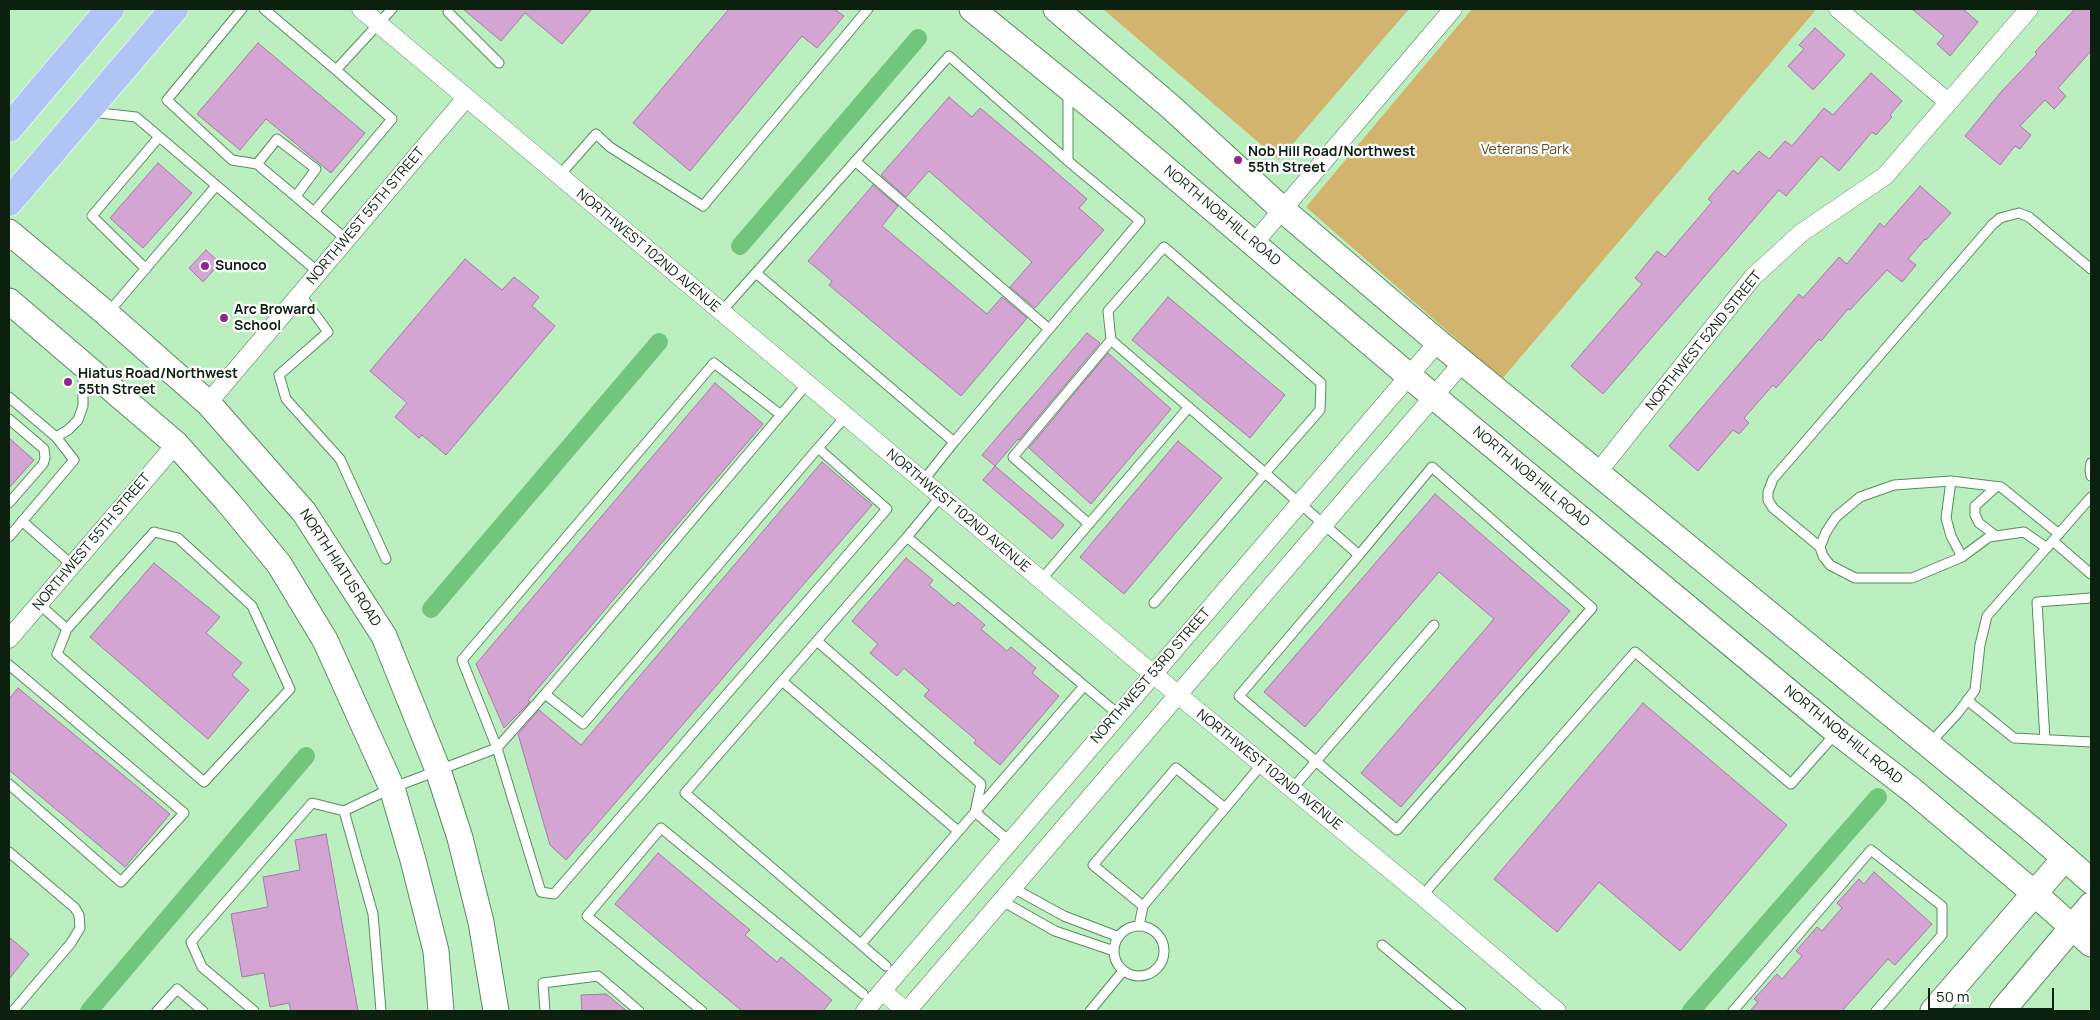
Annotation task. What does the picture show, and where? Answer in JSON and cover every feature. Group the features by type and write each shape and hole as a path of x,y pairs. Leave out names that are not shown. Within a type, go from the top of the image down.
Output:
{"highway":[{"path":"9,128 110,9"},
{"path":"9,202 174,9"}],"main road":[{"name":"NORTH NOB HILL ROAD","path":"972,9 1837,732 1912,790 2091,944"},
{"path":"1056,9 1172,108 1283,210 1438,342 1928,744 2091,881"},
{"name":"NORTH HIATUS ROAD","path":"9,232 107,314 208,403 304,512 384,636 438,770 460,838 481,922 496,1011"},
{"path":"9,300 82,365 176,444 279,564 325,640 392,788 414,860 436,951 441,1011"},
{"path":"1933,1011 2065,858"},
{"path":"2002,1011 2091,905"}],"street":[{"name":"NORTHWEST 102ND AVENUE","path":"361,9 1178,695 1422,896 1556,1011"},
{"path":"1254,243 1453,9"},
{"path":"1838,9 1948,102"},
{"name":"NORTHWEST 52ND STREET","path":"1598,472 1753,277 1800,233 1886,176 2029,9"},
{"name":"NORTHWEST 55TH STREET","path":"208,403 466,98"},
{"name":"NORTHWEST 53RD STREET","path":"864,1002 882,991 1438,342"},
{"path":"882,991 907,1011 1463,362"},
{"name":"NORTHWEST 55TH STREET","path":"9,639 176,444"}],"lane":[{"path":"242,9 167,100 232,160 257,164 346,238"},
{"path":"264,9 392,119 314,212"},
{"path":"336,70 392,9"},
{"path":"449,9 448,12 499,62"},
{"path":"558,176 596,134 610,147 703,206 868,9"},
{"path":"721,312 949,56 1068,161 1140,221 923,481"},
{"path":"1068,88 1068,161"},
{"path":"85,112 136,117 318,272"},
{"path":"146,269 92,216 159,137"},
{"path":"257,164 277,139 316,169 296,196"},
{"path":"855,161 1049,329"},
{"path":"107,314 216,186"},
{"path":"2053,541 2024,532 1989,537 1962,557 1912,578 1855,578 1830,565 1820,547 1773,508 1768,500 1768,492 1773,479 2000,218 2008,214 2019,213 2024,215 2091,269"},
{"path":"1154,603 1265,473 1320,410 1321,383 1164,247 1108,311 1111,340 1189,407 1265,473 1299,503 1324,524 1358,555"},
{"path":"756,273 954,442"},
{"path":"300,294 328,332 279,375 286,399 340,459 386,559"},
{"path":"1089,524 1013,457 1111,340"},
{"path":"780,415 714,363 462,660 497,748 541,892 554,894 887,509 818,448"},
{"path":"56,437 68,430 78,420 83,406 82,365"},
{"path":"254,1011 202,967 191,942 312,803 344,811 392,788 497,748 545,694 807,384"},
{"path":"9,397 56,437 74,460 9,537"},
{"path":"1041,580 1189,407"},
{"path":"545,694 582,724 846,416"},
{"path":"9,419 44,450 45,458 9,503"},
{"path":"2091,463 2091,476"},
{"path":"1432,467 1592,608 1397,830 1239,696 1358,555 1432,467"},
{"path":"1820,547 1826,532 1836,517 1860,497 1894,485 1951,481 2001,487 2053,541 2091,574"},
{"path":"1951,481 1946,518 1951,536 1962,557"},
{"path":"1996,487 1975,506 1975,515 1979,523 1996,536"},
{"path":"886,966 685,793 907,538 941,496"},
{"path":"1928,744 1957,714 1975,690 1980,645 1987,616 2091,497"},
{"path":"22,521 72,565"},
{"path":"154,532 178,538 252,606 290,689 204,782 57,654 67,629 154,532"},
{"path":"907,538 1118,714"},
{"path":"2045,740 2037,602 2091,598"},
{"path":"39,604 67,629"},
{"path":"1292,789 1434,624"},
{"path":"817,641 981,784 975,812"},
{"path":"1422,896 1634,652 1791,784 1837,732"},
{"path":"9,665 184,813 121,882 9,784"},
{"path":"782,681 958,831"},
{"path":"861,944 1084,686"},
{"path":"1967,700 2014,738 2091,742"},
{"path":"1139,926 1143,906 1262,764"},
{"path":"1143,906 1093,865 1176,768 1225,808"},
{"path":"344,811 373,914 382,1011"},
{"path":"975,812 1009,841"},
{"path":"702,1011 587,916 661,828 864,1002"},
{"path":"1733,1011 1871,850 1942,906 1942,935 1876,1011"},
{"path":"9,852 75,908 79,915 80,928 71,943 13,1011"},
{"path":"1013,888 1064,916 1119,936"},
{"path":"1002,901 1056,931 1114,951"},
{"path":"1139,926 1154,931 1163,944 1162,959 1158,966 1146,975 1138,976 1123,971 1115,958 1114,951 1119,936 1131,928 1139,926"},
{"path":"1382,945 1461,1011"},
{"path":"1092,1010 1123,971"},
{"path":"545,1011 544,983 598,976 639,1011"},
{"path":"158,1011 177,989 203,1011"}],"green space":[{"path":"1103,9 1409,9 1279,160"},
{"name":"Veterans Park","path":"1472,9 1811,9 1815,11 1502,379 1306,207"}],"building":[{"path":"463,9 592,9 562,44 525,13 501,41"},
{"path":"729,9 834,9 844,16 817,48 802,36 690,171 633,123"},
{"path":"1912,9 1963,9 1978,22 1950,56 1937,44 1944,36"},
{"path":"2075,9 2091,9 2091,51 2058,88 2066,96 2054,109 2045,100 2020,126 2031,135 2020,149 2015,146 2000,165 1965,136 2001,92 2037,54 2035,52"},
{"path":"1815,28 1845,55 1813,90 1788,66 1804,49 1799,45"},
{"path":"258,43 365,133 331,173 266,119 240,150 197,114"},
{"path":"1871,73 1902,101 1890,115 1892,117 1876,135 1872,132 1839,171 1821,156 1786,196 1779,190 1603,394 1571,366 1642,284 1635,278 1657,251 1665,257 1712,202 1708,199 1733,170 1738,174 1759,151 1769,159 1785,141 1792,146 1824,108 1833,115"},
{"path":"949,97 972,117 980,108 1041,159 1087,199 1079,208 1104,230 1035,308 1010,287 1032,262 929,171 906,197 881,175"},
{"path":"158,163 192,193 143,248 110,218"},
{"path":"873,185 898,206 882,226 987,314 1002,297 1027,318 961,396 829,285 832,281 808,261"},
{"path":"1920,186 1951,213 1908,259 1916,265 1902,282 1887,270 1850,310 1848,309 1821,341 1819,339 1776,388 1773,385 1744,418 1749,423 1739,434 1733,430 1698,471 1669,446 1799,294 1803,298 1839,257 1847,264 1880,223 1884,227"},
{"name":"Sunoco","path":"206,250 220,263 203,282 189,268"},
{"path":"465,259 502,290 514,277 539,297 532,306 555,326 446,455 422,435 419,438 395,417 407,403 370,371"},
{"path":"1168,297 1285,395 1250,438 1132,340"},
{"path":"1087,333 1100,343 995,466 982,455"},
{"path":"1108,353 1171,409 1091,504 1029,448"},
{"path":"715,383 763,424 528,700 530,702 504,728 476,664"},
{"path":"9,438 34,460 9,488"},
{"path":"1178,441 1222,478 1124,594 1080,557"},
{"path":"822,462 872,505 566,860 550,845 518,734 539,710 581,745"},
{"path":"995,466 1064,525 1052,539 983,480"},
{"path":"1435,494 1570,611 1401,807 1361,773 1494,619 1439,572 1305,727 1264,692"},
{"path":"906,558 933,580 929,585 954,606 958,602 985,625 981,629 1007,651 1011,647 1036,668 1032,673 1059,696 1000,765 974,743 976,740 924,696 929,690 904,668 897,676 870,653 878,644 852,621"},
{"path":"154,563 220,617 206,633 242,663 232,675 249,690 208,739 90,637"},
{"path":"18,688 170,814 125,867 9,770 9,699"},
{"path":"1643,703 1787,825 1680,951 1599,882 1557,932 1494,879"},
{"path":"326,834 358,1011 291,1011 289,1003 270,1007 264,973 242,977 231,914 268,907 263,877 300,870 295,840"},
{"path":"658,853 750,930 745,935 777,962 781,957 832,1000 823,1011 742,1011 615,904"},
{"path":"1874,872 1932,924 1895,965 1888,959 1842,1011 1750,1011 1758,1002 1754,999 1777,974 1782,979 1802,956 1796,951 1817,927 1822,931 1842,908 1837,903 1859,879 1864,884"},
{"path":"9,937 29,954 9,979"},
{"path":"606,994 627,1011 582,1011 581,995"}],"waterway":[{"path":"740,246 918,38"},
{"path":"431,609 659,342"},
{"path":"89,1011 306,756"},
{"path":"1691,1011 1878,797"}],"place":[{"name":"Nob Hill Road/Northwest 55th Street","path":"1238,160"},
{"name":"Sunoco","path":"205,266"},
{"name":"Arc Broward School","path":"224,318"},
{"name":"Hiatus Road/Northwest 55th Street","path":"68,382"}]}
